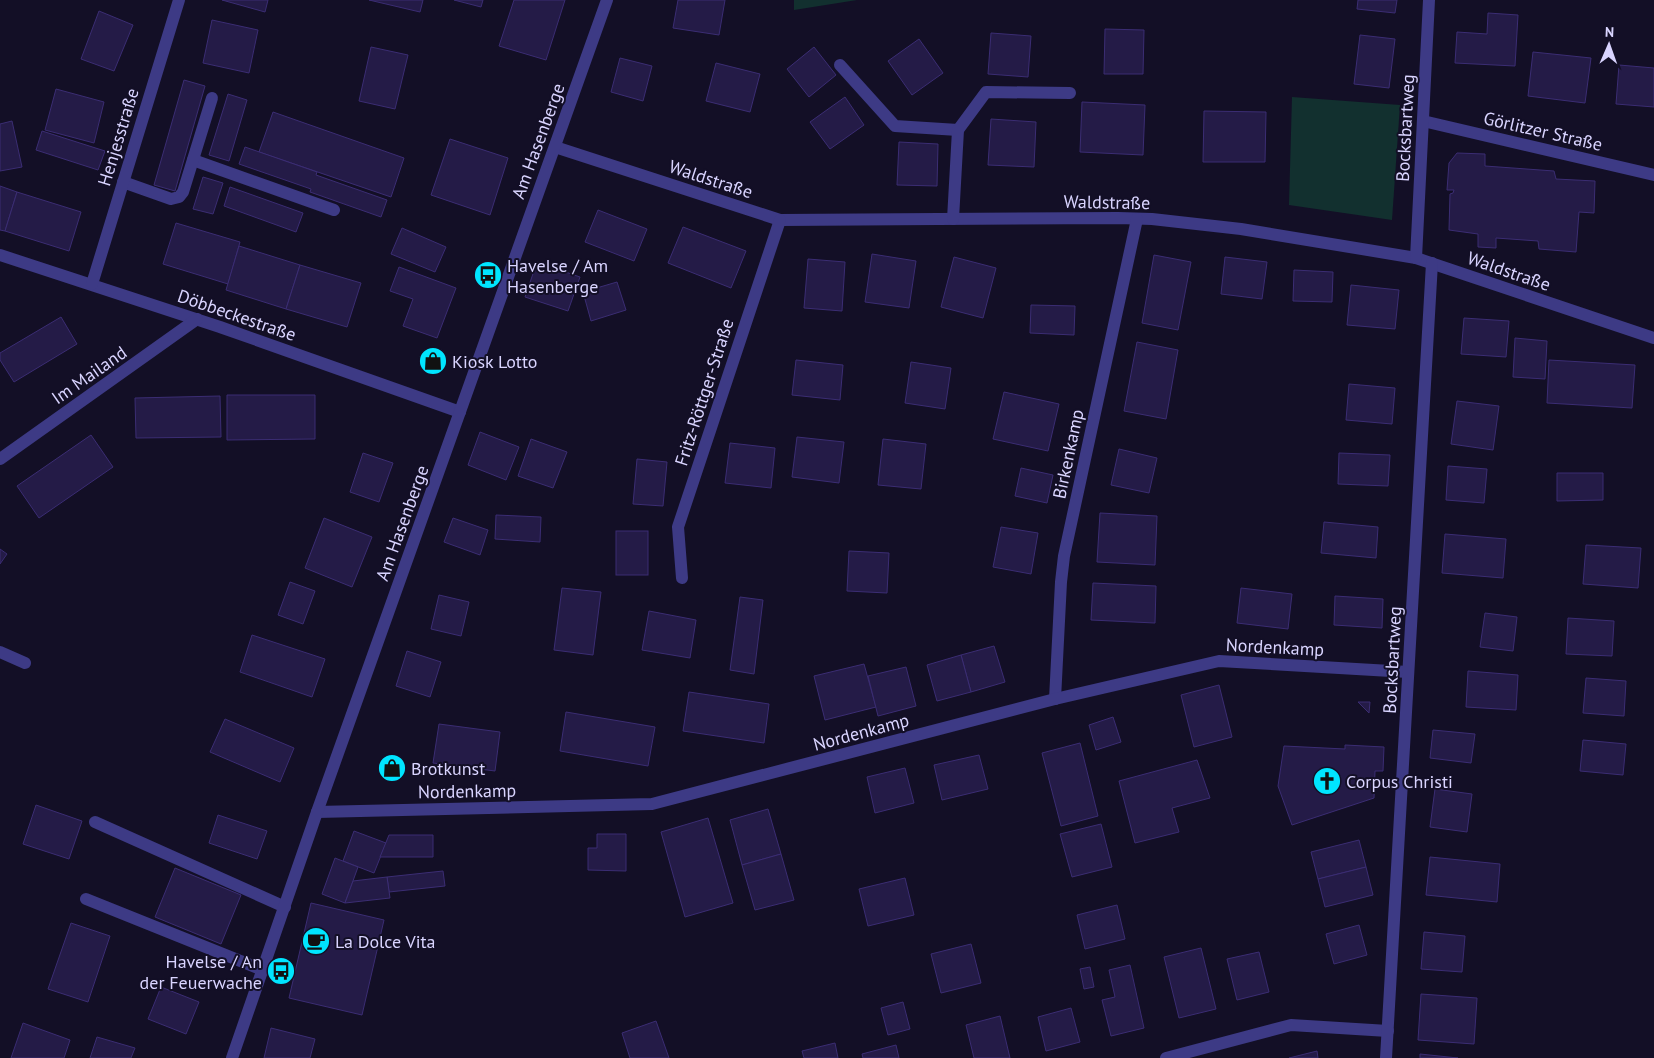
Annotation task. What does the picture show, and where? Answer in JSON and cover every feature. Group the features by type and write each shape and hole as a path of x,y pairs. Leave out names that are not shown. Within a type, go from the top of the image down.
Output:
{"street":[{"name":"Henjesstraße","path":"92,284 178,0"},
{"name":"Am Hasenberge","path":"232,1058 317,812 607,0"},
{"name":"Bocksbartweg","path":"1416,258 1429,0"},
{"path":"840,65 895,126 958,130"},
{"path":"954,219 958,130 986,92 1070,93"},
{"path":"123,182 171,199 179,197 183,192 212,98"},
{"name":"Görlitzer Straße","path":"1424,121 1654,175"},
{"name":"Waldstraße","path":"554,147 780,220 1137,218 1241,229 1416,258 1654,338"},
{"path":"193,160 334,210"},
{"name":"Birkenkamp","path":"1055,700 1064,556 1137,218"},
{"name":"Fritz-Röttger-Straße","path":"682,578 678,527 780,220"},
{"name":"Döbbeckestraße","path":"0,255 197,319 460,412"},
{"name":"Bocksbartweg","path":"1386,1058 1432,263"},
{"name":"Im Mailand","path":"0,459 197,319"},
{"path":"0,652 24,663"},
{"name":"Nordenkamp","path":"317,812 652,804 1055,700 1219,660 1408,672"},
{"path":"95,822 285,907"},
{"path":"86,899 263,970"},
{"path":"1166,1058 1291,1025 1388,1031"}],"green space":[{"path":"794,0 857,0 794,10"},
{"path":"1292,97 1400,105 1392,220 1289,205"}],"building":[{"path":"222,0 268,0 265,12"},
{"path":"369,0 423,0 420,12"},
{"path":"454,0 483,0 481,7"},
{"path":"514,0 565,0 546,60 499,46"},
{"path":"678,0 725,0 719,35 673,28"},
{"path":"1358,0 1397,0 1395,13 1357,9"},
{"path":"99,11 133,25 114,71 81,59"},
{"path":"1488,13 1518,15 1515,66 1455,63 1457,32 1487,34"},
{"path":"212,20 258,30 249,73 203,63"},
{"path":"1105,29 1144,30 1143,74 1104,74"},
{"path":"991,33 1031,36 1028,77 988,74"},
{"path":"1360,35 1395,39 1389,88 1354,84"},
{"path":"919,39 943,73 912,95 888,61"},
{"path":"371,47 408,55 395,109 359,101"},
{"path":"814,47 836,75 809,97 787,69"},
{"path":"1533,52 1591,58 1585,103 1528,96"},
{"path":"620,58 652,66 643,101 611,92"},
{"path":"716,63 760,74 750,112 706,101"},
{"path":"1619,65 1654,68 1654,107 1616,104"},
{"path":"184,80 205,86 175,191 154,185"},
{"path":"56,89 104,102 94,143 45,130"},
{"path":"228,94 247,100 229,161 209,155"},
{"path":"845,97 864,125 830,149 810,122"},
{"path":"1082,102 1145,105 1143,155 1080,152"},
{"path":"1204,111 1266,112 1265,162 1203,162"},
{"path":"273,112 404,158 391,197 259,152"},
{"path":"991,119 1036,122 1034,167 988,165"},
{"path":"12,121 22,167 0,171 0,124"},
{"path":"42,131 105,151 98,170 36,150"},
{"path":"450,139 508,158 490,215 431,195"},
{"path":"899,142 938,144 937,186 897,185"},
{"path":"245,147 317,172 316,175 387,200 381,217 310,192 311,189 239,164"},
{"path":"1457,153 1485,154 1485,166 1554,171 1556,179 1595,181 1594,213 1579,212 1576,252 1539,249 1538,241 1496,238 1496,248 1478,247 1478,234 1449,230 1450,194 1454,190 1447,190 1449,163"},
{"path":"203,177 223,183 213,214 193,209"},
{"path":"0,186 17,192 5,231 0,230"},
{"path":"230,187 303,213 296,232 224,206"},
{"path":"17,192 81,212 69,251 5,231"},
{"path":"598,210 647,229 634,261 585,242"},
{"path":"176,223 240,242 228,284 163,264"},
{"path":"683,227 746,251 731,288 668,263"},
{"path":"402,228 446,247 435,272 391,254"},
{"path":"239,246 300,265 286,309 226,290"},
{"path":"872,254 916,261 909,308 865,302"},
{"path":"1154,255 1191,262 1178,330 1142,323"},
{"path":"954,257 996,268 983,318 941,307"},
{"path":"1225,257 1267,262 1262,299 1221,294"},
{"path":"808,259 845,262 842,311 804,308"},
{"path":"537,262 580,277 568,311 525,297"},
{"path":"300,265 361,283 347,327 286,309"},
{"path":"399,267 456,288 437,338 403,326 413,299 390,291"},
{"path":"1294,270 1333,272 1332,302 1293,301"},
{"path":"617,282 626,310 591,321 583,292"},
{"path":"1351,285 1399,290 1395,329 1347,325"},
{"path":"1031,305 1075,306 1074,335 1030,333"},
{"path":"61,317 77,344 14,382 0,360 0,353"},
{"path":"1464,318 1509,321 1506,357 1461,354"},
{"path":"1515,338 1547,341 1545,379 1513,377"},
{"path":"1137,342 1178,350 1166,419 1124,411"},
{"path":"796,360 843,365 840,400 792,395"},
{"path":"1549,360 1635,365 1632,408 1547,403"},
{"path":"911,362 951,368 945,409 905,403"},
{"path":"1349,384 1395,388 1392,424 1346,420"},
{"path":"1004,392 1059,404 1048,451 993,439"},
{"path":"227,395 315,395 315,439 227,440"},
{"path":"220,396 221,437 136,438 135,398"},
{"path":"1457,401 1499,406 1493,450 1451,444"},
{"path":"480,432 519,447 506,480 468,465"},
{"path":"91,435 113,467 39,518 17,486"},
{"path":"797,437 844,442 839,483 792,477"},
{"path":"531,439 567,452 553,488 518,476"},
{"path":"883,439 926,444 921,489 878,485"},
{"path":"730,443 775,448 771,488 725,483"},
{"path":"1119,449 1157,458 1149,493 1111,485"},
{"path":"363,453 393,463 379,502 350,492"},
{"path":"1339,453 1390,455 1388,486 1338,484"},
{"path":"637,459 667,462 663,506 633,504"},
{"path":"1448,466 1487,469 1484,503 1446,500"},
{"path":"1021,468 1053,475 1047,503 1015,496"},
{"path":"1557,473 1603,473 1603,500 1557,501"},
{"path":"1100,513 1157,516 1155,565 1097,562"},
{"path":"496,515 541,517 540,542 495,539"},
{"path":"324,518 372,537 352,587 305,568"},
{"path":"453,518 488,530 480,555 444,542"},
{"path":"1324,522 1378,527 1376,558 1321,553"},
{"path":"1001,527 1038,533 1031,574 993,567"},
{"path":"616,531 648,531 648,575 616,575"},
{"path":"1445,534 1506,539 1503,578 1442,573"},
{"path":"1586,545 1641,548 1638,588 1583,584"},
{"path":"0,549 7,554 0,564"},
{"path":"849,551 889,553 887,593 847,591"},
{"path":"290,582 315,591 303,624 278,615"},
{"path":"1093,583 1156,586 1155,623 1091,620"},
{"path":"562,588 601,592 593,655 554,650"},
{"path":"1241,588 1292,594 1288,629 1237,623"},
{"path":"439,595 469,602 461,636 431,629"},
{"path":"1335,596 1383,599 1382,628 1334,625"},
{"path":"740,597 763,600 754,674 730,670"},
{"path":"649,611 696,620 690,658 642,650"},
{"path":"1485,613 1517,617 1513,651 1480,647"},
{"path":"1568,618 1614,621 1612,656 1566,654"},
{"path":"252,635 325,659 312,697 240,672"},
{"path":"994,646 1005,682 971,692 961,655"},
{"path":"407,651 441,662 430,697 396,686"},
{"path":"961,655 971,692 937,701 927,665"},
{"path":"864,664 876,707 825,720 814,676"},
{"path":"906,667 916,706 878,716 868,676"},
{"path":"1468,671 1518,675 1516,710 1466,707"},
{"path":"1586,678 1626,681 1624,716 1583,713"},
{"path":"1219,685 1232,737 1194,747 1181,695"},
{"path":"689,692 769,704 764,743 683,731"},
{"path":"1358,702 1370,702 1369,713"},
{"path":"566,712 655,727 648,766 560,751"},
{"path":"1113,717 1121,742 1096,750 1089,725"},
{"path":"225,719 294,748 280,782 210,752"},
{"path":"439,724 500,732 495,771 433,763"},
{"path":"1433,730 1475,734 1471,763 1430,758"},
{"path":"1583,740 1626,744 1623,775 1580,771"},
{"path":"1080,743 1098,816 1061,826 1042,753"},
{"name":"Corpus Christi","path":"1345,745 1384,747 1383,771 1375,771 1374,798 1292,825 1278,786 1284,746 1345,749"},
{"path":"979,755 988,789 942,800 934,765"},
{"path":"1197,760 1210,798 1172,808 1179,832 1135,843 1119,781"},
{"path":"905,768 914,803 875,813 867,777"},
{"path":"1435,789 1472,794 1467,832 1430,827"},
{"path":"36,805 82,821 69,859 23,844"},
{"path":"768,809 781,854 742,865 730,820"},
{"path":"218,815 267,831 257,859 209,843"},
{"path":"708,818 733,903 685,917 661,832"},
{"path":"1101,824 1112,867 1072,877 1060,834"},
{"path":"354,831 386,843 374,873 343,861"},
{"path":"597,834 626,834 626,871 588,870 588,848 597,848"},
{"path":"389,835 433,835 433,857 380,857"},
{"path":"1359,840 1366,867 1318,879 1311,852"},
{"path":"781,854 794,900 755,910 742,865"},
{"path":"1430,857 1500,864 1497,902 1426,895"},
{"path":"335,858 358,867 345,903 322,894"},
{"path":"1366,867 1373,895 1325,907 1318,879"},
{"path":"175,868 241,895 221,944 155,917"},
{"path":"443,871 445,886 389,892 387,877"},
{"path":"387,877 390,898 345,903 353,881"},
{"path":"905,878 914,915 868,926 859,889"},
{"path":"311,903 384,920 362,1015 289,998"},
{"path":"1117,905 1125,939 1085,949 1077,915"},
{"path":"71,923 110,936 88,1002 48,989"},
{"path":"1359,925 1367,955 1334,964 1326,934"},
{"path":"1424,932 1465,936 1462,972 1421,969"},
{"path":"971,944 981,983 941,993 931,954"},
{"path":"1201,948 1216,1009 1179,1018 1164,957"},
{"path":"1259,952 1269,992 1237,1000 1227,959"},
{"path":"1130,965 1144,1028 1111,1036 1102,1000 1115,997 1109,970"},
{"path":"1090,967 1094,987 1084,989 1080,969"},
{"path":"161,987 199,1002 186,1034 148,1019"},
{"path":"1421,994 1477,998 1474,1044 1418,1040"},
{"path":"903,1002 910,1029 888,1035 881,1008"},
{"path":"1071,1008 1080,1042 1046,1051 1038,1017"},
{"path":"1000,1016 1010,1058 974,1058 966,1025"},
{"path":"656,1021 669,1058 630,1058 622,1033"},
{"path":"23,1023 70,1040 64,1058 11,1058"},
{"path":"271,1028 315,1039 310,1058 264,1058"},
{"path":"97,1037 135,1048 131,1058 90,1058"},
{"path":"835,1043 838,1058 804,1058 802,1051"},
{"path":"896,1045 899,1058 863,1058 862,1054"},
{"path":"1317,1051 1318,1058 1289,1058"},
{"path":"1420,1054 1458,1058 1420,1058"}],"place":[{"name":"Havelse / Am Hasenberge","path":"488,275"},
{"name":"Kiosk Lotto","path":"433,361"},
{"name":"Brotkunst","path":"392,768"},
{"name":"Corpus Christi","path":"1327,781"},
{"name":"La Dolce Vita","path":"316,941"},
{"name":"Havelse / An der Feuerwache","path":"281,971"}]}
